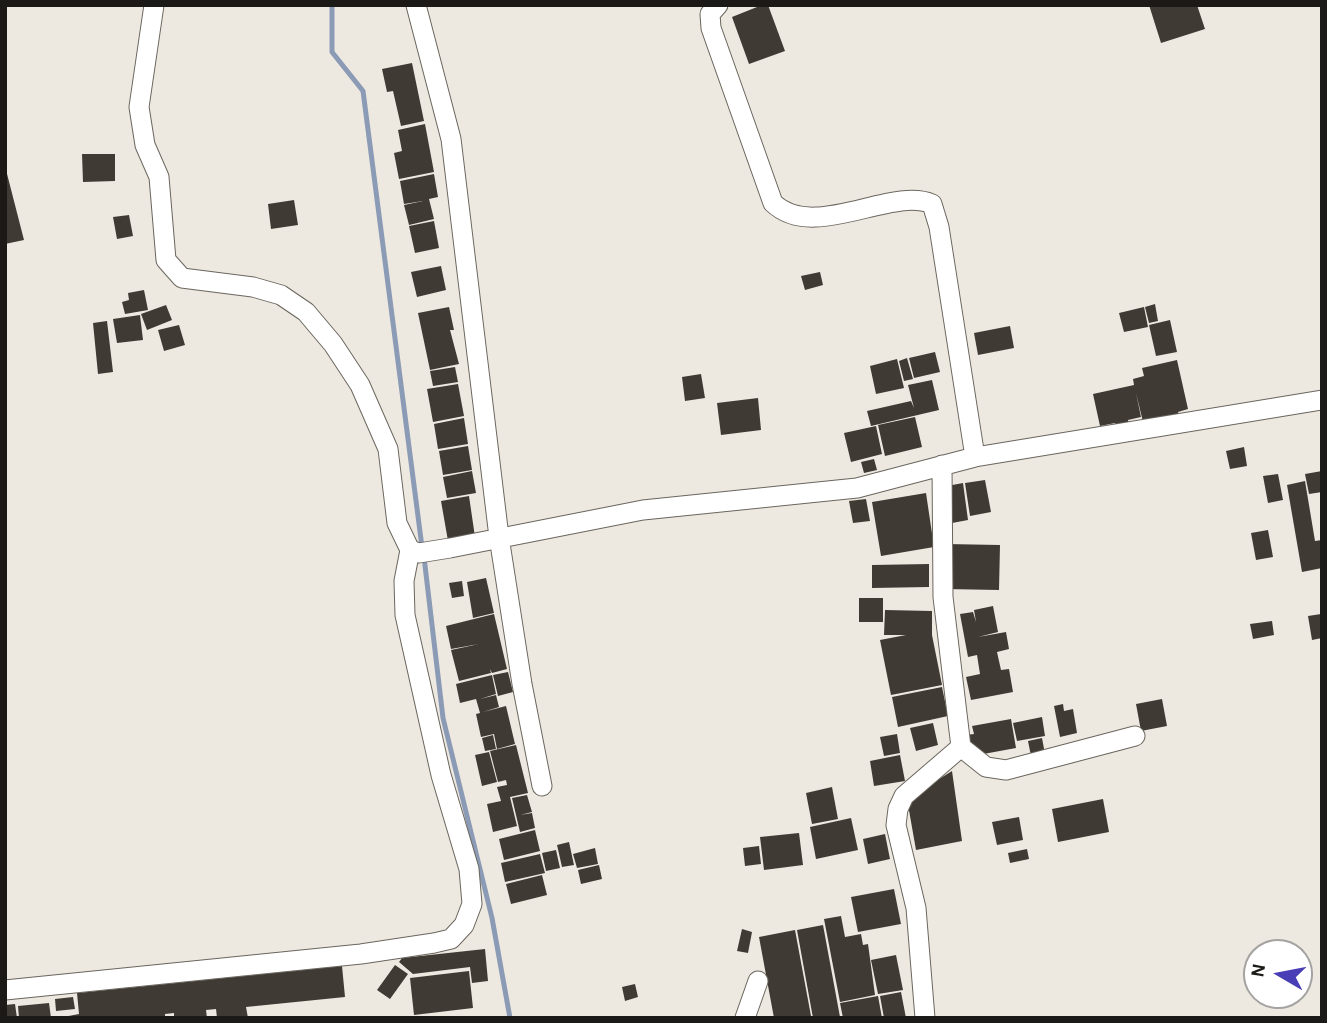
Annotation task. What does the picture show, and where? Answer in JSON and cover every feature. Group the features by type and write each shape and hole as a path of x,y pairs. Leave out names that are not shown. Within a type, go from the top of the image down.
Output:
{"street":[{"path":"5,990 373,953 451,939 464,925 472,904 469,869 440,775 405,615 404,581 414,551 397,523 388,449 360,384 333,344 306,312 281,295 253,287 182,278 166,260 159,177 145,145 139,107 154,5"},
{"path":"416,5 451,139 499,537 522,684 542,786"},
{"path":"718,5 710,13 711,29 773,203 782,211 796,217 858,212 915,200 932,204 939,227 975,457"},
{"path":"414,551 450,548 643,510 857,488 975,457 1322,400"},
{"path":"942,465 943,597 961,747 986,767 1006,770 1135,736"},
{"path":"925,1018 916,908 896,825 898,809 904,796 961,747"},
{"path":"745,1018 758,981"}],"building":[{"path":"768,5 785,51 749,64 732,17"},
{"path":"1149,5 1197,5 1205,29 1161,43"},
{"path":"412,63 424,121 401,126 393,91 387,92 382,69"},
{"path":"425,124 434,172 399,179 394,153 402,151 398,130"},
{"path":"82,154 115,154 115,181 83,182"},
{"path":"5,166 24,240 5,244"},
{"path":"434,174 438,197 429,199 434,219 409,225 404,205 423,201 404,204 400,181"},
{"path":"294,200 298,225 271,229 268,204"},
{"path":"129,215 133,236 117,239 113,217"},
{"path":"434,221 439,248 415,253 409,226"},
{"path":"441,266 446,290 417,297 411,272"},
{"path":"820,272 823,285 805,290 801,276"},
{"path":"144,290 148,310 125,314 122,302 129,300 128,293"},
{"path":"1155,304 1158,321 1149,323 1145,307"},
{"path":"166,305 172,320 147,330 141,314"},
{"path":"449,307 454,330 450,330 459,364 430,370 418,313"},
{"path":"1144,307 1148,327 1124,332 1119,313"},
{"path":"140,315 143,340 117,343 113,319"},
{"path":"1170,320 1177,352 1156,356 1149,325"},
{"path":"107,321 113,372 98,374 93,323"},
{"path":"179,325 185,345 164,351 158,330"},
{"path":"1010,326 1014,348 978,355 974,333"},
{"path":"935,352 940,372 914,378 909,358"},
{"path":"907,358 913,379 904,381 899,361"},
{"path":"897,359 904,388 876,394 870,366"},
{"path":"1177,360 1188,409 1178,412 1180,420 1143,422 1136,393 1141,417 1128,420 1130,430 1118,433 1115,423 1100,426 1093,394 1134,385 1133,379 1144,376 1142,368"},
{"path":"455,367 458,382 433,386 430,371"},
{"path":"701,374 705,398 685,401 682,377"},
{"path":"932,380 939,410 871,426 867,411 911,401 914,408 908,385"},
{"path":"458,384 464,416 433,422 427,389"},
{"path":"758,398 761,430 721,435 717,403"},
{"path":"915,417 922,447 885,456 878,425"},
{"path":"464,418 468,444 438,449 434,424"},
{"path":"876,426 882,454 851,462 844,433"},
{"path":"468,446 472,470 443,475 439,451"},
{"path":"1244,447 1247,466 1230,469 1226,451"},
{"path":"874,459 877,470 864,473 861,462"},
{"path":"472,471 476,493 447,498 443,477"},
{"path":"1322,471 1322,492 1309,494 1305,474"},
{"path":"1278,474 1283,500 1268,503 1263,476"},
{"path":"985,480 991,512 970,516 965,483"},
{"path":"1305,481 1315,541 1322,540 1322,568 1302,572 1287,485"},
{"path":"963,483 968,520 952,523 947,486"},
{"path":"926,493 934,547 881,556 872,502"},
{"path":"469,496 475,537 448,541 441,501"},
{"path":"866,499 870,521 853,523 849,501"},
{"path":"1268,530 1273,557 1256,560 1251,533"},
{"path":"946,544 1000,545 999,590 945,589"},
{"path":"929,564 929,587 872,588 872,565"},
{"path":"486,578 494,613 473,618 467,582"},
{"path":"462,581 464,596 452,598 449,583"},
{"path":"859,598 883,598 883,622 859,622"},
{"path":"993,606 998,632 978,637 1006,632 1009,649 997,652 1001,670 1009,669 1013,692 971,700 966,677 980,674 977,655 968,657 960,614 973,612 976,622 974,610"},
{"path":"885,610 932,611 932,635 942,685 891,695 880,640 906,635 884,635"},
{"path":"494,614 507,669 492,673 490,669 491,673 459,681 451,650 479,644 451,649 446,626"},
{"path":"1321,614 1322,638 1312,640 1308,616"},
{"path":"1272,621 1274,635 1253,639 1250,624"},
{"path":"508,672 513,692 498,696 493,675"},
{"path":"492,675 496,694 480,699 496,695 499,707 483,712 506,706 515,744 497,749 494,734 481,737 476,714 480,713 476,699 460,703 456,684"},
{"path":"942,687 948,716 898,727 892,697"},
{"path":"1162,699 1167,726 1141,731 1136,704"},
{"path":"1063,704 1064,711 1073,709 1077,733 1060,737 1054,706"},
{"path":"1042,717 1045,736 1017,741 1013,723"},
{"path":"1011,719 1016,748 978,755 966,735 974,734 972,726"},
{"path":"933,723 938,745 916,751 910,728"},
{"path":"897,734 900,753 884,756 880,737"},
{"path":"493,735 496,749 485,751 482,738"},
{"path":"1042,738 1045,754 1031,756 1028,741"},
{"path":"516,745 528,793 510,797 517,826 493,832 487,804 501,801 497,787 507,785 506,780 498,782 490,751"},
{"path":"489,752 497,782 482,786 475,755"},
{"path":"900,755 905,781 874,786 870,761"},
{"path":"952,771 962,841 916,850 907,799"},
{"path":"832,787 838,819 812,824 806,793"},
{"path":"527,795 532,812 520,815 532,813 535,828 520,832 512,798"},
{"path":"1103,799 1109,832 1058,842 1052,809"},
{"path":"1019,817 1023,840 997,845 992,822"},
{"path":"851,818 858,850 816,859 810,827"},
{"path":"535,830 540,851 504,860 499,839"},
{"path":"799,833 803,865 764,870 760,837"},
{"path":"885,834 890,859 868,864 863,839"},
{"path":"569,842 574,865 562,867 557,845"},
{"path":"759,846 761,864 745,866 743,848"},
{"path":"595,848 598,864 577,868 573,854"},
{"path":"1027,849 1029,859 1010,863 1008,853"},
{"path":"556,850 560,868 546,871 542,853"},
{"path":"540,854 545,873 505,882 501,863"},
{"path":"599,865 602,879 581,884 578,870"},
{"path":"542,875 547,895 511,904 506,884"},
{"path":"894,889 901,924 858,932 851,897"},
{"path":"841,916 845,937 861,934 863,945 868,944 875,995 840,1002 824,919"},
{"path":"823,925 840,1017 836,1018 813,1018 797,930"},
{"path":"742,929 752,932 748,953 737,951"},
{"path":"795,930 811,1016 774,1018 759,937"},
{"path":"485,949 488,981 472,983 470,967 413,974 399,962 402,958"},
{"path":"896,955 903,990 878,994 871,960"},
{"path":"395,965 408,974 390,999 377,990"},
{"path":"342,966 345,997 246,1007 248,1018 217,1018 216,1009 206,1010 207,1018 174,1018 174,1013 165,1014 165,1018 58,1018 79,1014 77,993"},
{"path":"469,971 473,1008 414,1015 410,978"},
{"path":"635,984 638,997 625,1001 622,987"},
{"path":"901,992 906,1018 884,1018 880,996"},
{"path":"878,996 882,1018 843,1018 840,1003"},
{"path":"73,997 75,1009 56,1011 55,999"},
{"path":"49,1003 51,1018 19,1018 18,1006"},
{"path":"15,1004 17,1018 5,1018 5,1005"}],"waterway":[{"path":"332,5 332,52 363,91 422,547"},
{"path":"424,557 443,718 492,918 510,1018"}]}
